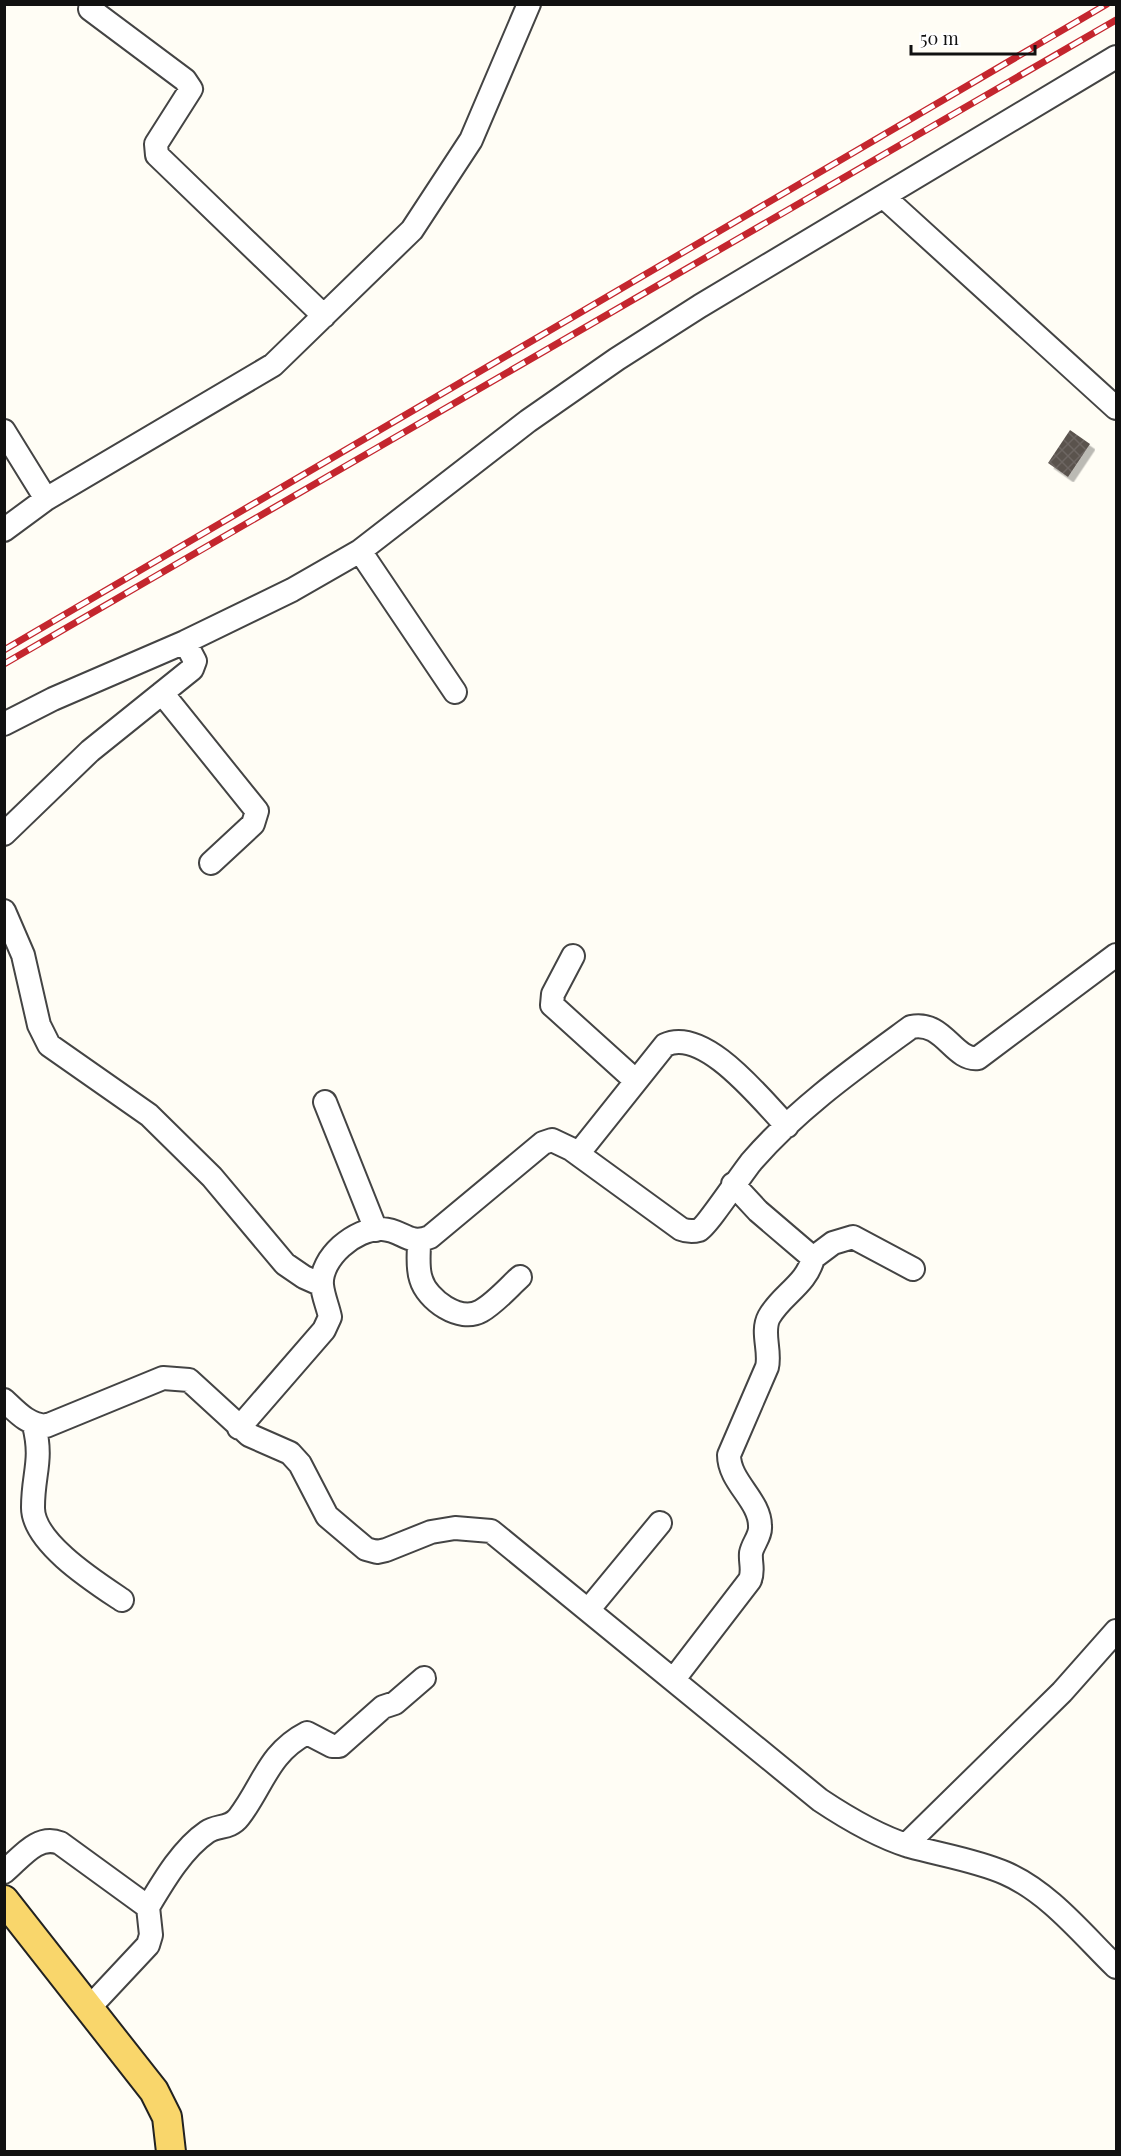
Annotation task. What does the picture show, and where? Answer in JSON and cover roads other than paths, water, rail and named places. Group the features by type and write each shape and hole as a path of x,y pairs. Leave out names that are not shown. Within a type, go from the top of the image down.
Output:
{"main road":[{"path":"4,1900 154,2091 166,2117 171,2151"}],"street":[{"path":"4,530 36,506 273,365 412,230 471,140 529,4"},
{"path":"90,9 185,80 191,88 156,144 157,155 324,316"},
{"path":"4,724 53,699 185,642 292,590 360,551 528,421 617,359 700,306 1116,57"},
{"path":"884,197 1116,408"},
{"path":"4,431 36,506"},
{"path":"360,551 455,692"},
{"path":"4,834 90,751 195,665 185,642"},
{"path":"162,693 257,812 253,824 211,863"},
{"path":"4,911 22,955 39,1025 49,1045 149,1115 212,1177 285,1264 304,1277 322,1285"},
{"path":"419,1242 444,1227 543,1143 552,1140 578,1154 681,1229 699,1230 708,1222 733,1184 787,1126 838,1082 911,1027 920,1025 928,1027 966,1057 978,1058 1116,955"},
{"path":"573,956 553,994 552,1005 636,1081"},
{"path":"578,1154 665,1046 671,1042 704,1050 733,1069 787,1126"},
{"path":"325,1102 376,1230"},
{"path":"733,1184 758,1211 813,1258"},
{"path":"239,1428 328,1323 330,1317 322,1285 324,1269 333,1255 363,1232 376,1230 390,1231 419,1242"},
{"path":"674,1679 750,1580 753,1571 751,1555 759,1535 759,1517 729,1466 729,1455 767,1367 770,1356 765,1330 768,1318 798,1285 811,1267 813,1258 839,1240 854,1237 913,1269"},
{"path":"419,1242 420,1278 424,1287 445,1307 458,1313 471,1314 481,1311 520,1277"},
{"path":"4,1400 24,1419 34,1425 46,1426 163,1378 176,1377 189,1380 249,1436 291,1453 300,1464 327,1516 366,1550 377,1552 386,1550 430,1532 455,1528 479,1528 503,1539 820,1800 859,1824 906,1845 1007,1874 1031,1888 1054,1907 1116,1967"},
{"path":"34,1425 40,1454 33,1507 39,1532 92,1579 122,1600"},
{"path":"589,1609 660,1523"},
{"path":"906,1845 1062,1692 1116,1631"},
{"path":"89,2007 147,1946 151,1935 148,1907 188,1848 207,1832 225,1827 239,1817 276,1756 285,1746 306,1733 332,1746 339,1746 383,1707 399,1700 424,1678"},
{"path":"4,1872 41,1840 51,1840 148,1907"}],"railway":[{"path":"4,650 1107,4"},
{"path":"4,664 1116,20"}]}
